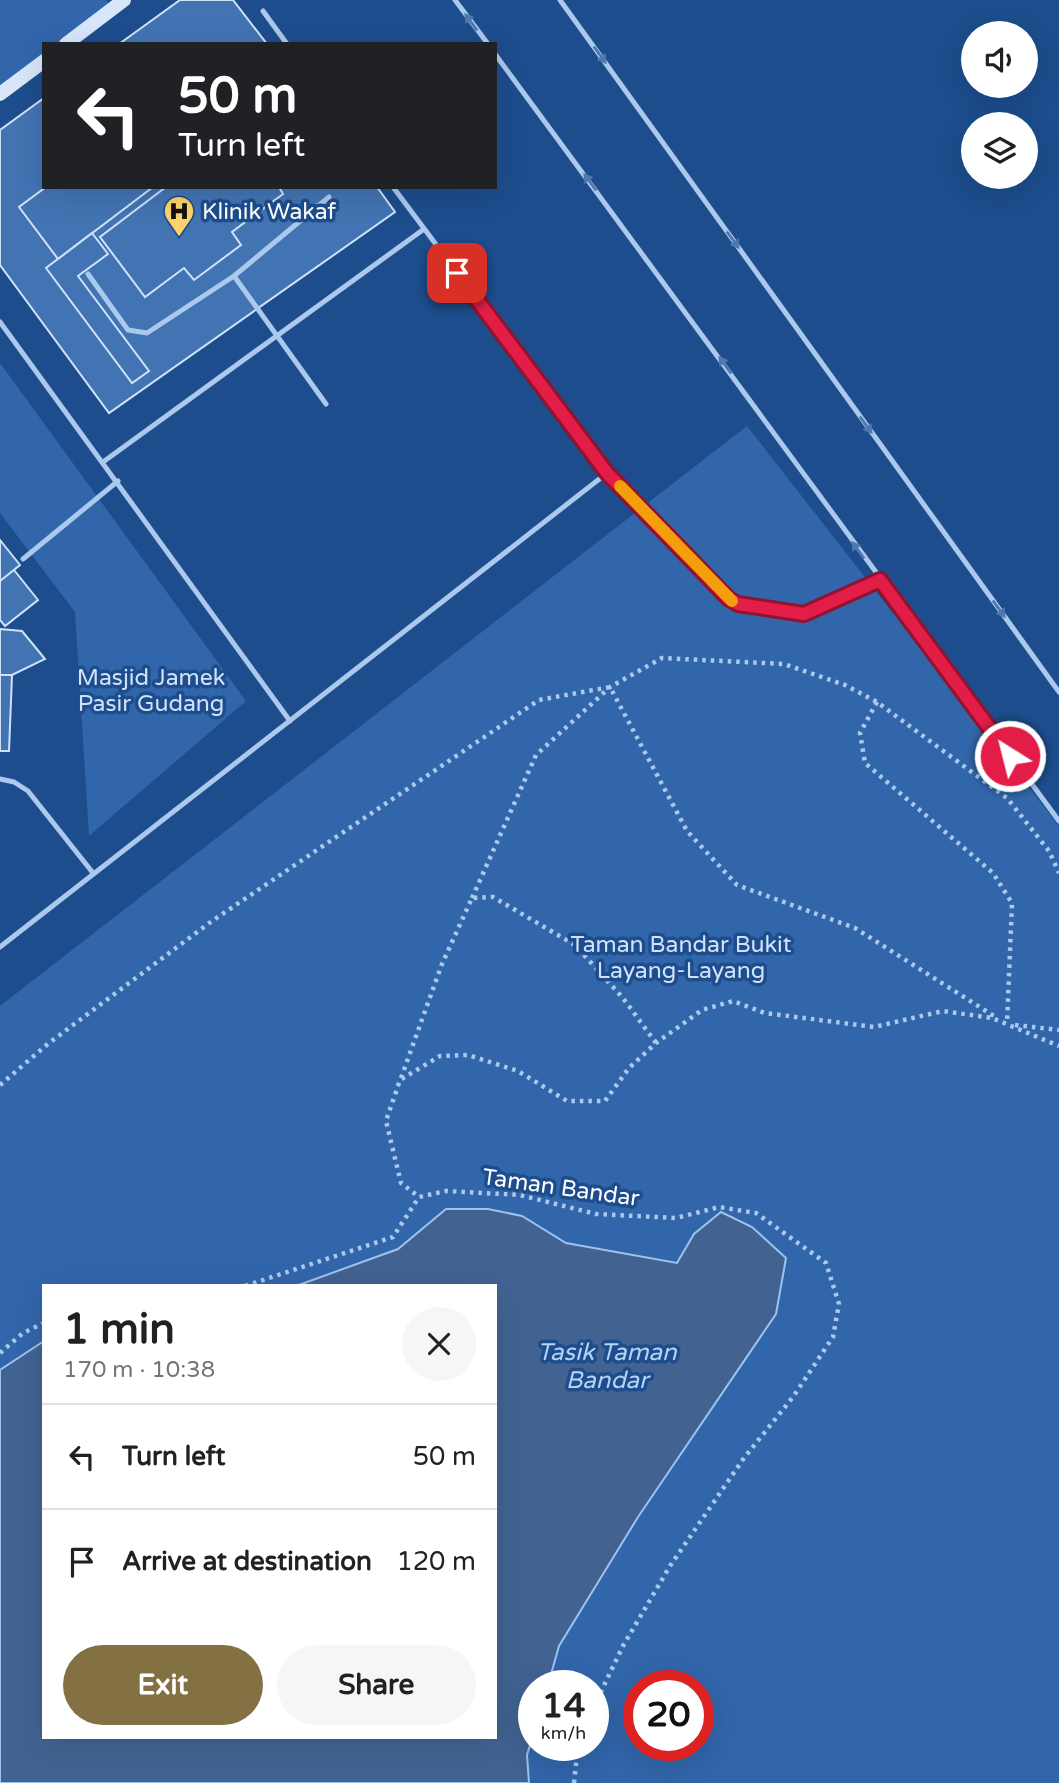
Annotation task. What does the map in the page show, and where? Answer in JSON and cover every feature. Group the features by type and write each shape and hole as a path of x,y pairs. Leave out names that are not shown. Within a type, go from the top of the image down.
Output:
{"main road":[{"path":"69,42 124,0"},
{"path":"0,93 42,62"}],"lane":[{"path":"455,0 486,42"},
{"path":"560,0 1059,692"},
{"path":"263,11 286,42"},
{"path":"497,57 1059,821"},
{"path":"394,189 607,473 725,596 738,604 804,614 880,580"},
{"path":"88,274 128,330 137,334 147,333 234,276 330,197"},
{"path":"103,461 424,229"},
{"path":"234,276 326,404"},
{"path":"0,322 290,721"},
{"path":"0,947 607,473"},
{"path":"23,559 118,481"},
{"path":"0,779 14,782 28,790 93,873"}],"path":[{"path":"252,1284 393,1237 419,1197 401,1183 386,1121 442,964 536,755 610,687 662,658 784,664 845,685 877,702 1007,798 1048,851 1059,873"},
{"path":"610,687 687,831 737,886 855,928 1007,1024 1059,1030"},
{"path":"0,1085 49,1043 212,921 539,700 610,687"},
{"path":"877,702 860,733 865,763 993,873 1012,903 1007,1024"},
{"path":"472,898 493,897 575,945 623,998 656,1043"},
{"path":"400,1080 440,1056 468,1055 518,1071 568,1101 605,1101 629,1068 656,1043 702,1010 733,1001 765,1013 874,1027 943,1011 992,1018 1059,1046"},
{"name":"Taman Bandar","path":"419,1197 446,1191 520,1195 596,1214 676,1218 719,1206 756,1213 826,1263 839,1304 833,1337 793,1398 744,1458 670,1566 609,1675"},
{"path":"0,1353 23,1333 42,1324"},
{"path":"574,1783 576,1761"}],"green space":[{"path":"0,0 106,0 113,9 69,42 42,42 42,62 0,94"},
{"name":"Masjid Jamek Pasir Gudang","path":"0,363 246,701 89,836 75,612 0,513"},
{"name":"Taman Bandar Bukit Layang-Layang","path":"747,426 1059,826 1059,1783 0,1783 0,1006"}],"water":[{"name":"Tasik Taman Bandar","path":"446,1209 488,1209 522,1216 566,1243 677,1263 694,1234 721,1212 752,1227 786,1258 776,1314 638,1517 559,1646 552,1670 518,1670 518,1761 527,1761 529,1783 0,1783 0,1370 42,1342 42,1739 497,1739 497,1284 302,1284 398,1249"}],"building":[{"path":"180,0 233,0 265,42 122,42"},
{"name":"Klinik Wakaf","path":"42,99 42,189 378,189 395,212 109,413 0,265 0,130"},
{"path":"43,189 150,189 58,259 19,207"},
{"path":"163,189 280,189 283,194 232,232 241,245 194,280 184,268 145,297 100,237"},
{"path":"92,233 108,254 78,276 149,371 132,383 46,268"},
{"path":"0,540 20,565 0,581"},
{"path":"14,570 38,600 5,626 0,620 0,581"},
{"name":"Masjid Jamek Pasir Gudang","path":"0,629 22,631 45,659 12,675 0,675"},
{"name":"Masjid Jamek Pasir Gudang","path":"0,675 12,675 9,751 0,751"}],"slow traffic":[{"path":"620,486 732,601"}],"place":[{"name":"Klinik Wakaf","path":"179,238"}],"route":[{"path":"457,273 607,473 729,599 738,604 795,615 804,614 880,580 1010,756"}]}
